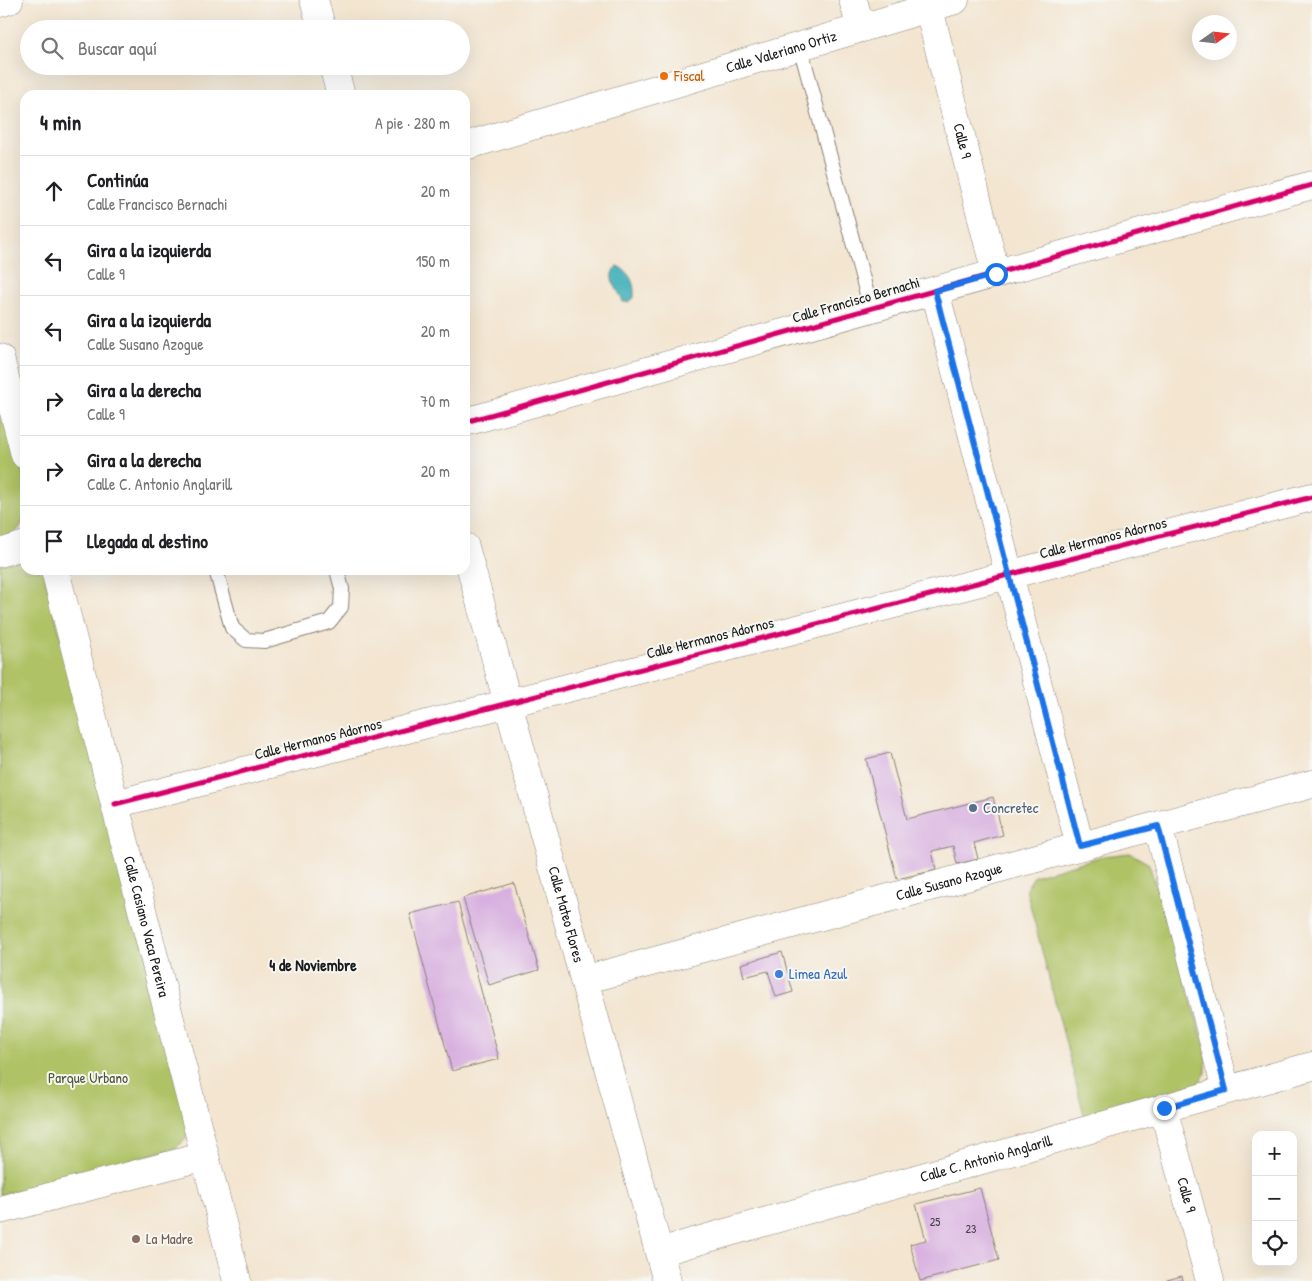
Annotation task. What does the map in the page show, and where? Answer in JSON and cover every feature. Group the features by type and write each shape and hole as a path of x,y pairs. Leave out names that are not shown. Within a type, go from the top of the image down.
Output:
{"street":[{"path":"314,0 320,20"},
{"path":"853,0 861,28"},
{"name":"Calle Valeriano Ortiz","path":"470,145 955,0"},
{"name":"Calle 9","path":"929,9 996,274"},
{"path":"335,75 339,90"},
{"name":"Calle Francisco Bernachi","path":"470,421 1312,185"},
{"path":"935,291 1080,846"},
{"path":"0,358 20,436"},
{"name":"Calle Hermanos Adornos","path":"115,804 1312,497"},
{"path":"0,552 20,547"},
{"name":"Calle Mateo Flores","path":"470,565 667,1281"},
{"name":"Calle Casiano Vaca Pereira","path":"56,575 237,1281"},
{"name":"Calle Susano Azogue","path":"584,980 1312,784"},
{"path":"1158,826 1226,1090"},
{"name":"Calle C. Antonio Anglarill","path":"659,1252 1312,1066"},
{"name":"Calle 9","path":"1164,1108 1210,1281"},
{"path":"0,1210 205,1156"}],"lane":[{"path":"800,46 870,309"},
{"path":"217,575 232,628 246,640 264,641 329,622 341,607 342,589 338,575"}],"green space":[{"path":"0,390 20,458 20,527 12,536 0,541"},
{"name":"Parque Urbano","path":"20,561 20,575 44,575 192,1124 186,1139 176,1148 0,1195 0,565"},
{"path":"1130,853 1149,864 1206,1049 1206,1073 1195,1088 1086,1122 1026,889 1034,876 1103,856"}],"water":[{"path":"618,266 626,272 633,283 634,298 628,302 623,302 613,283 612,274"}],"building":[{"name":"Concretec","path":"890,753 907,819 993,797 1003,835 974,843 978,859 957,864 953,846 932,851 936,870 897,879 866,759"},
{"path":"514,883 539,970 489,985 463,898"},
{"path":"458,902 499,1059 452,1071 410,914"},
{"name":"Limea Azul","path":"782,952 793,992 776,997 768,971 744,977 741,964"},
{"path":"980,1188 999,1260 920,1281 910,1244 926,1240 916,1204"},
{"path":"1182,1276 1183,1281 1167,1281 1167,1280"}],"cycle path":[{"path":"470,421 1312,185"},
{"path":"115,804 1312,497"}],"place":[{"name":"Fiscal","path":"664,76"},
{"name":"Concretec","path":"973,808"},
{"name":"Limea Azul","path":"779,974"},
{"name":"La Madre","path":"136,1239"}],"district":[{"name":"4 de Noviembre","path":"313,965"}],"route":[{"path":"996,274 935,291 1080,846 1158,826 1226,1090 1164,1108"}]}
